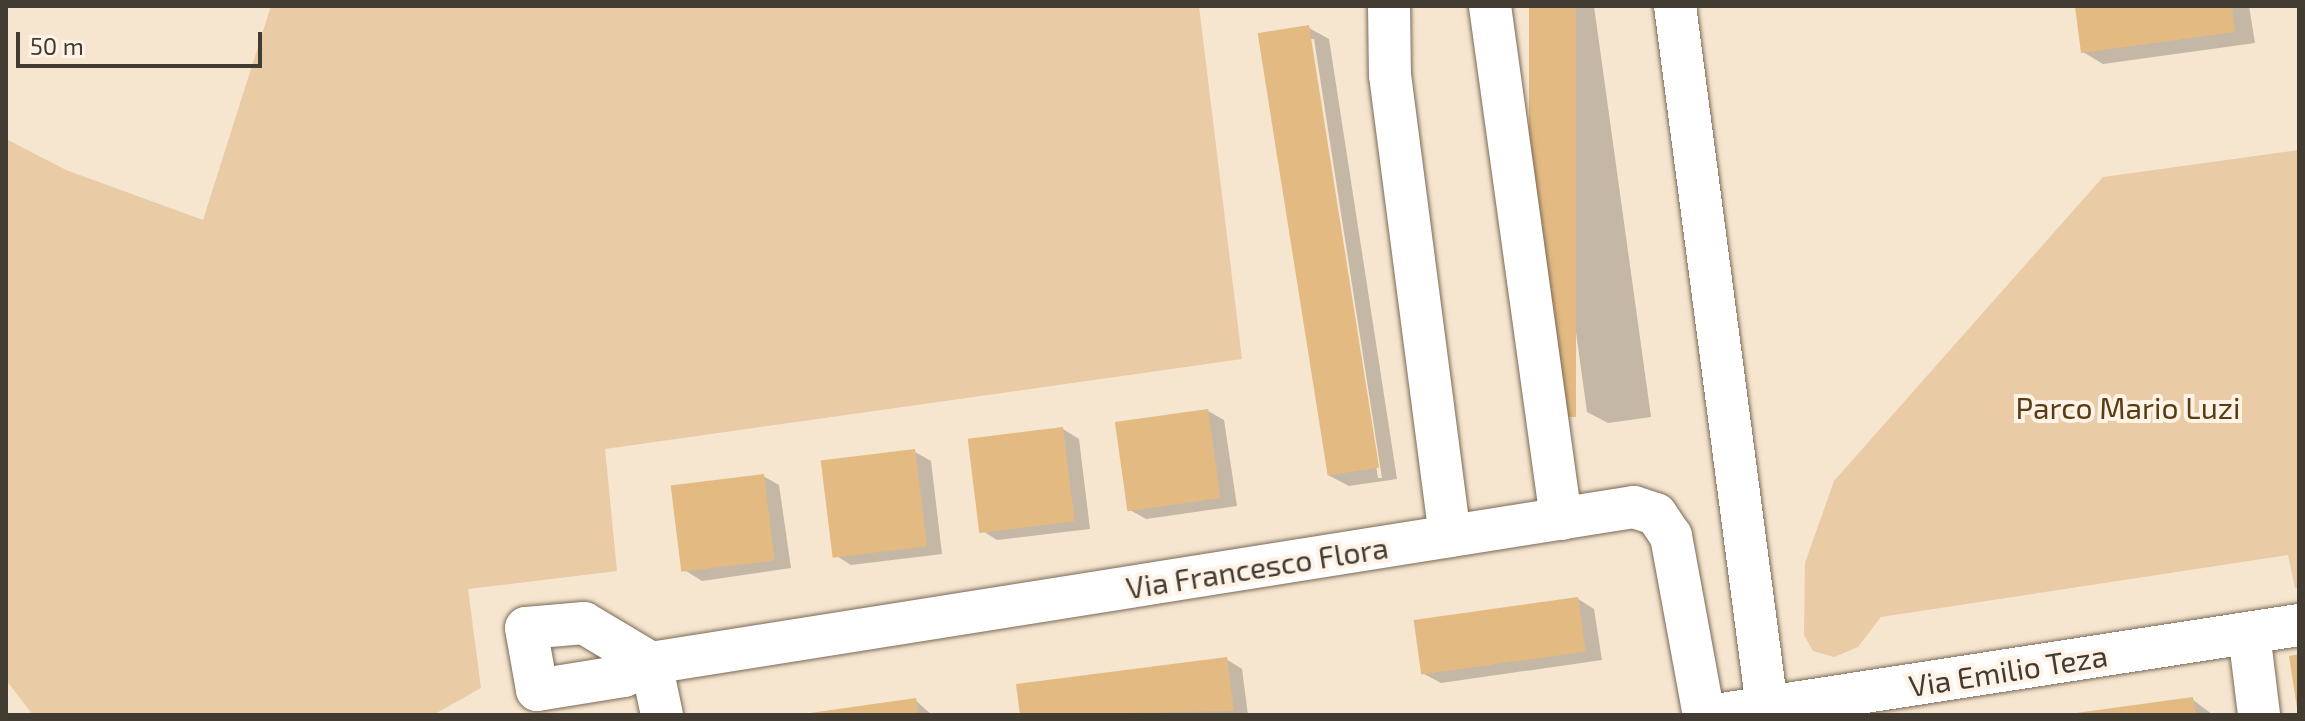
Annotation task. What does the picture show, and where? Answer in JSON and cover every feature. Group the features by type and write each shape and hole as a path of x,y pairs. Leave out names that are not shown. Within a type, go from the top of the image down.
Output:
{"street":[{"path":"1389,6 1390,75 1450,536"},
{"path":"1490,6 1561,519"},
{"path":"1675,6 1736,713"},
{"name":"Via Francesco Flora","path":"662,715 651,663 1634,507 1656,514 1671,536 1736,713"},
{"name":"Via Emilio Teza","path":"1736,713 2299,625"},
{"path":"2249,633 2259,715"}],"green space":[{"path":"271,6 1199,6 1242,359 605,449 617,571 468,589 481,688 433,715 33,715 6,680 6,139 66,170 203,220"},
{"name":"Parco Mario Luzi","path":"2299,150 2299,588 2295,588 2288,555 1881,617 1858,647 1834,657 1813,651 1804,635 1805,563 1834,481 2103,177"}],"building":[{"path":"1529,6 1576,6 1576,417 1529,417"},
{"path":"2075,6 2232,6 2235,32 2081,53"},
{"path":"1309,25 1379,467 1328,476 1258,33"},
{"path":"1208,409 1221,498 1127,511 1115,422"},
{"path":"1063,427 1075,521 979,533 968,439"},
{"path":"915,449 927,546 833,558 821,461"},
{"path":"764,474 775,560 681,572 671,485"},
{"path":"1578,597 1586,651 1421,675 1414,620"},
{"path":"2299,654 2299,708 2297,708 2289,656"},
{"path":"1227,657 1234,711 1020,715 1016,684"},
{"path":"2193,697 2196,715 2076,715 2076,713"},
{"path":"916,698 918,715 810,713"}]}
